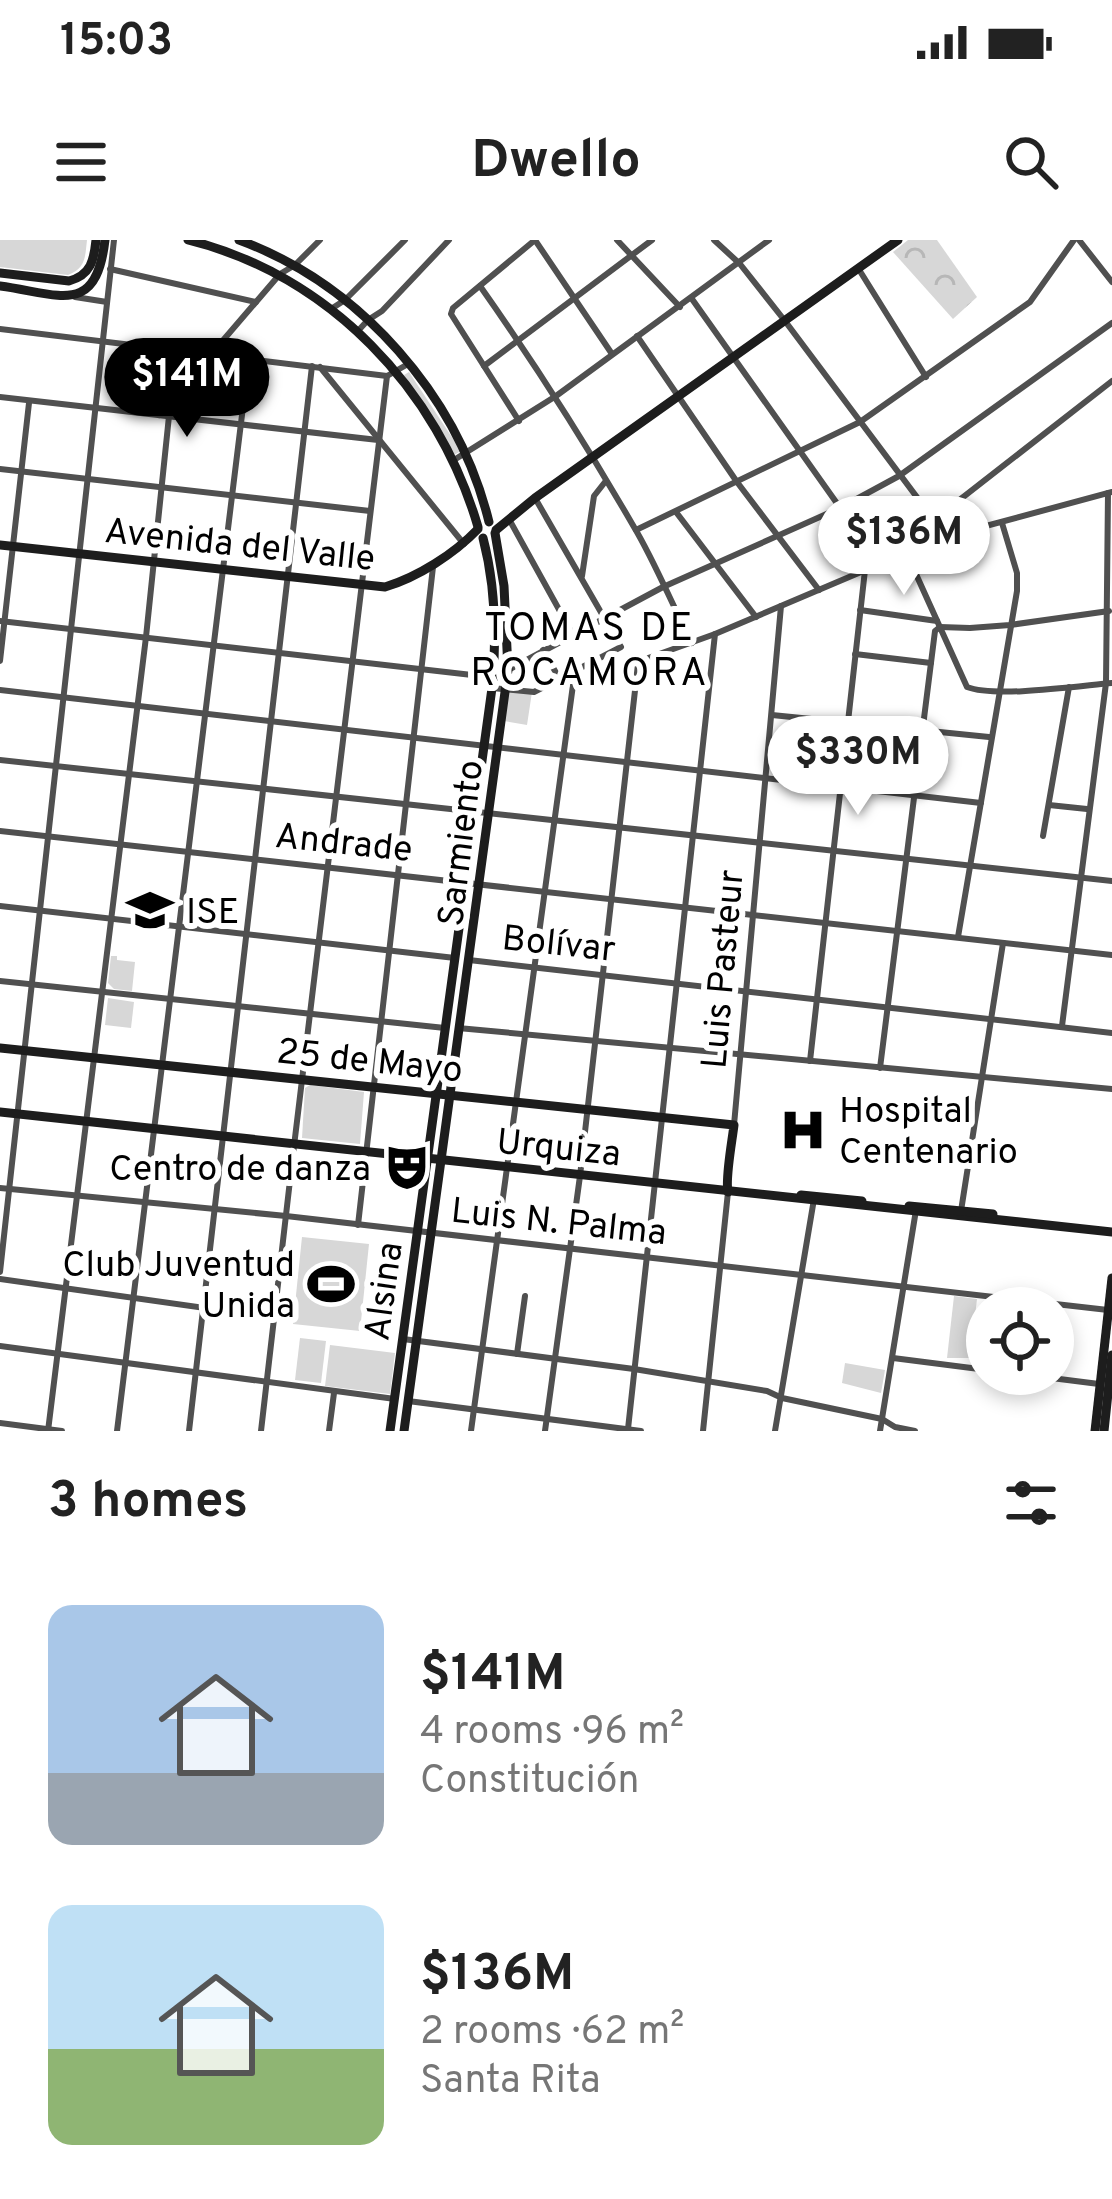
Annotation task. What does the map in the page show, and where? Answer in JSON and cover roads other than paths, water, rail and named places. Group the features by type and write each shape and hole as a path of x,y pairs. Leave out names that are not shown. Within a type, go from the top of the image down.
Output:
{"main road":[{"path":"0,273 69,281 86,273 100,240"},
{"path":"0,286 70,296 86,291 102,262 100,240"},
{"name":"Sarmiento","path":"188,240 280,274 357,332 439,432 480,533 493,587 493,678 428,1158"},
{"name":"Sarmiento","path":"239,240 295,265 345,300 408,364 467,454 493,527 506,607 507,680 442,1160"},
{"path":"480,533 490,538 493,527 898,240"},
{"name":"Avenida del Valle","path":"6,545 385,587 480,533"},
{"name":"25 de Mayo","path":"0,1048 734,1125"},
{"name":"Urquiza","path":"0,1112 1112,1230"},
{"name":"Luis Pasteur","path":"728,1192 734,1125"},
{"name":"Alsina","path":"390,1431 428,1158"},
{"name":"Alsina","path":"404,1431 442,1160"},
{"name":"Urquiza","path":"730,1170 737,1186 814,1199"},
{"name":"Urquiza","path":"916,1210 1112,1230"},
{"path":"1099,1431 1112,1278"},
{"path":"1104,1385 1112,1355"}],"street":[{"path":"114,240 24,1050 4,1188 0,1276 275,1318"},
{"path":"158,416 280,274 320,240"},
{"path":"331,309 405,240"},
{"path":"357,332 449,240"},
{"path":"519,421 451,314 535,240 612,354"},
{"path":"617,240 680,307"},
{"path":"484,366 652,240"},
{"path":"714,240 740,264 785,321 934,520 941,538"},
{"path":"454,460 556,396 769,240"},
{"path":"636,530 860,422 1030,302 1076,240 1112,282"},
{"path":"859,268 926,377"},
{"path":"110,269 256,302"},
{"path":"69,281 70,296 107,302"},
{"path":"480,286 556,396 636,530 692,643"},
{"path":"692,298 880,564"},
{"path":"493,678 507,680 543,650 604,616 840,508 899,476 1112,322"},
{"path":"0,329 392,374 408,364"},
{"path":"637,337 819,590"},
{"path":"117,1431 249,358"},
{"path":"189,1431 304,432 316,366"},
{"path":"316,366 464,544"},
{"path":"262,1431 360,585 392,374"},
{"path":"934,520 1112,381"},
{"path":"0,397 379,440"},
{"path":"0,662 6,545 29,401"},
{"path":"48,1430 146,638 169,416 166,404"},
{"path":"0,469 370,511"},
{"path":"581,580 594,496 605,482"},
{"path":"573,686 716,634 941,538 1110,492 1109,683 1088,809 1062,1028"},
{"path":"2,621 421,668 507,680 534,692 621,646 535,498"},
{"path":"676,512 756,617"},
{"path":"508,518 572,633"},
{"path":"958,937 1018,582 1002,523"},
{"path":"906,552 967,687 998,691 1109,683"},
{"path":"358,1225 434,563"},
{"path":"810,1061 865,570"},
{"name":"Luis Pasteur","path":"734,1125 781,606"},
{"path":"860,610 970,628 1110,611"},
{"path":"880,1068 938,624"},
{"path":"628,1430 716,634"},
{"path":"543,650 573,686"},
{"path":"855,654 931,663"},
{"path":"545,1431 597,1042 638,664"},
{"path":"471,1431 573,686"},
{"path":"1043,836 1069,687"},
{"path":"0,690 981,803"},
{"path":"772,715 990,737"},
{"path":"1100,744 1112,746"},
{"path":"0,760 1112,880"},
{"path":"1049,805 1088,809"},
{"name":"Andrade","path":"0,831 1112,955"},
{"name":"Bolívar","path":"0,906 1112,1033"},
{"path":"961,1211 1003,943"},
{"path":"0,981 446,1028 1112,1089"},
{"name":"Luis N. Palma","path":"4,1188 1110,1310"},
{"path":"703,1431 728,1192"},
{"path":"775,1431 814,1199"},
{"path":"880,1431 916,1210"},
{"path":"517,1354 525,1296"},
{"path":"403,1339 767,1391 915,1431"},
{"path":"0,1346 641,1431"},
{"path":"893,1358 966,1367"},
{"path":"1074,1381 1104,1385"},
{"path":"329,1431 334,1391"},
{"path":"0,1423 62,1431"}],"place":[{"name":"ISE","path":"150,910"},
{"name":"Hospital Centenario","path":"803,1130"},
{"name":"Centro de danza","path":"407,1167"},
{"name":"Club Juventud Unida","path":"331,1284"}],"district":[{"name":"TOMAS DE ROCAMORA","path":"590,648"}]}
